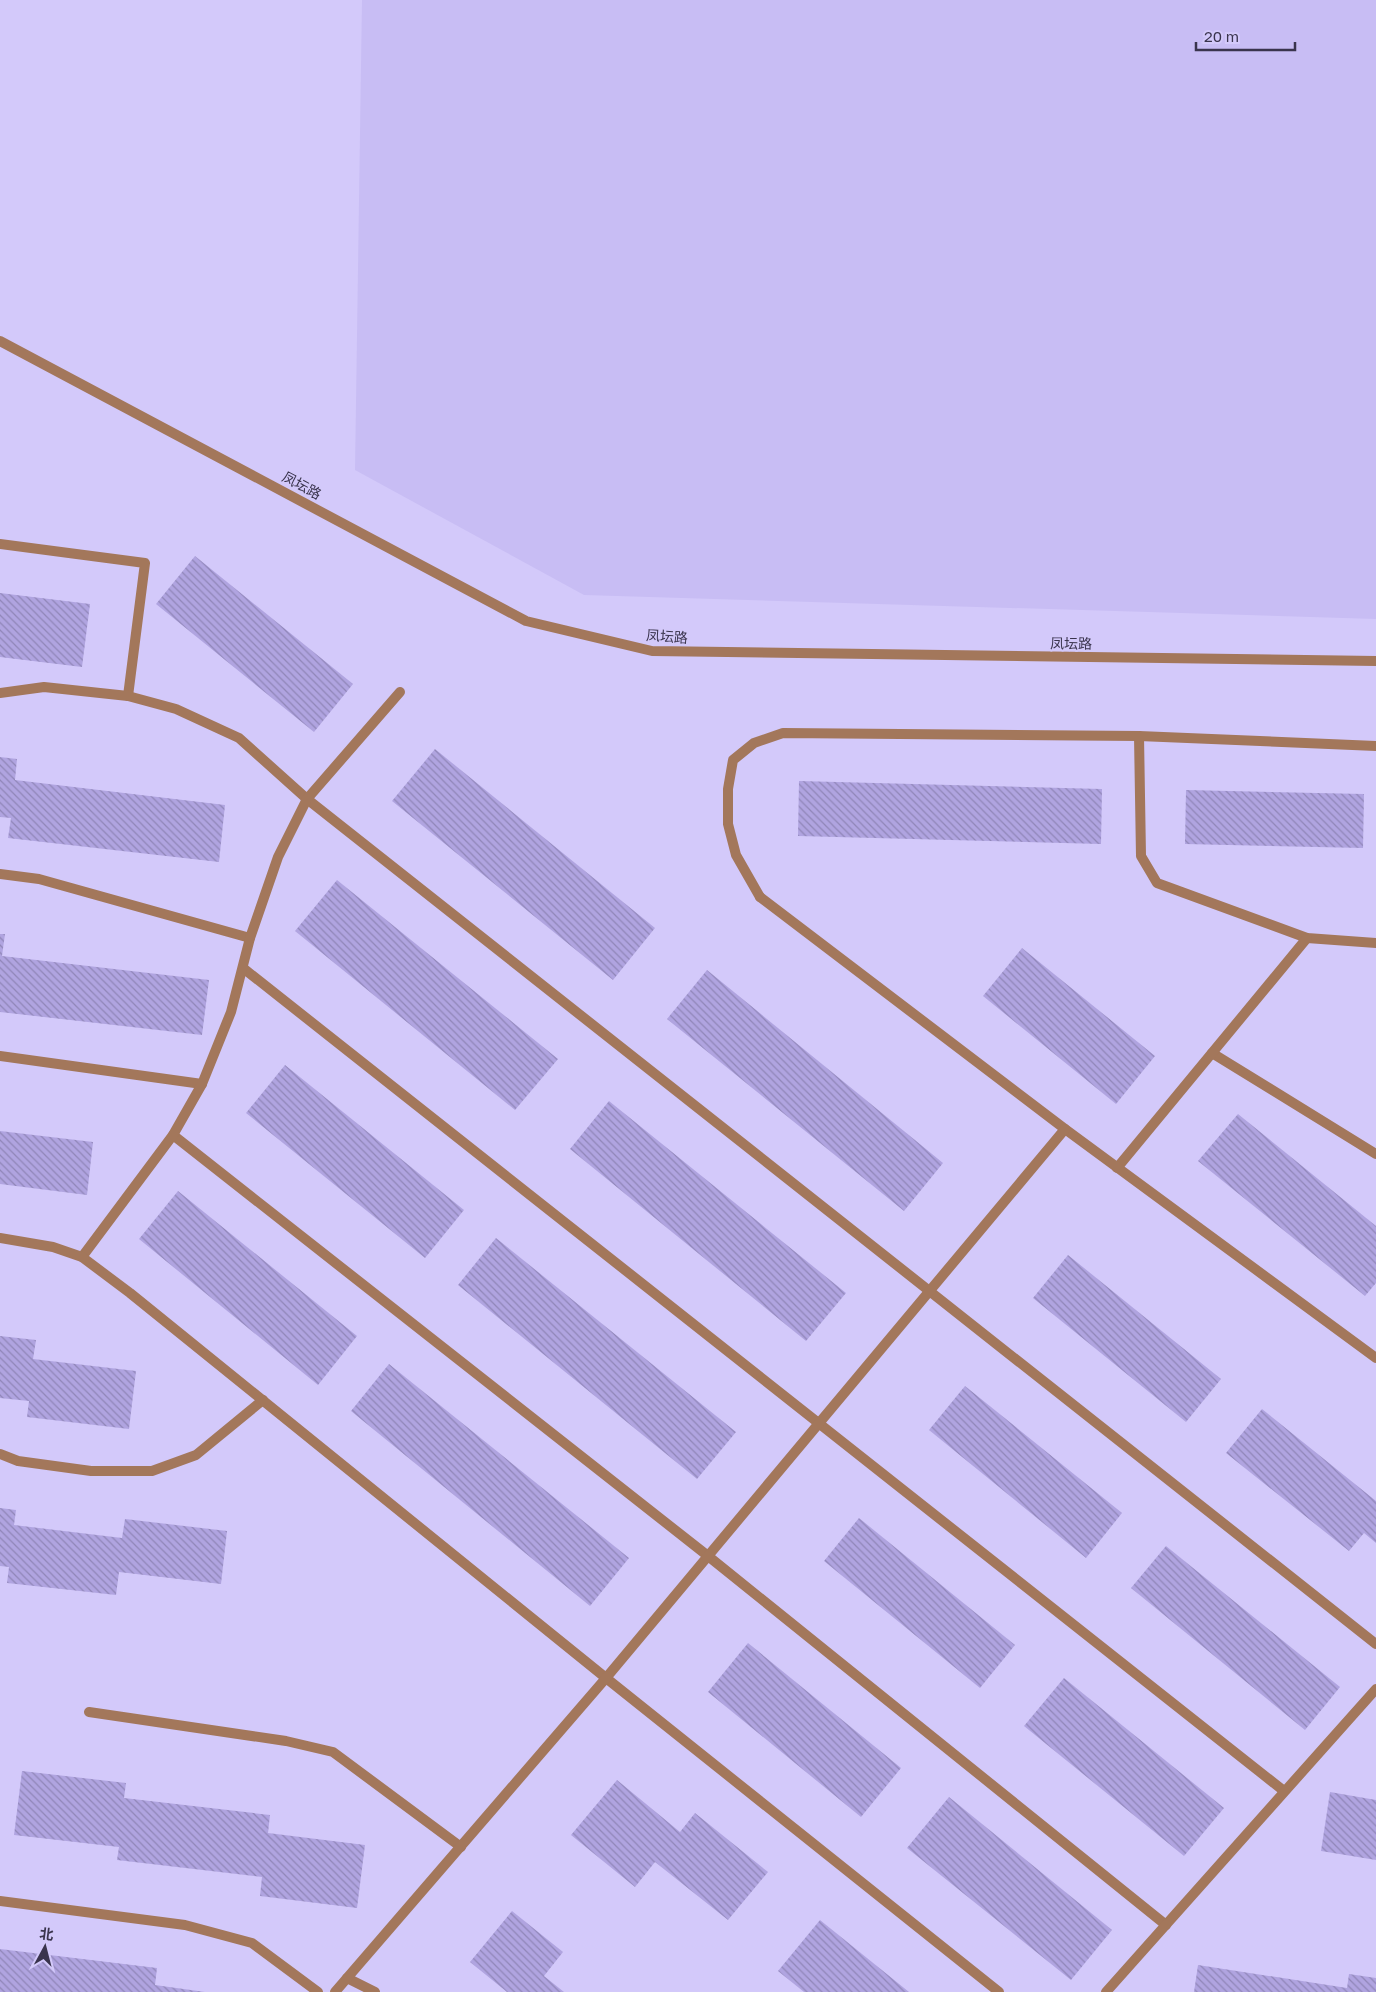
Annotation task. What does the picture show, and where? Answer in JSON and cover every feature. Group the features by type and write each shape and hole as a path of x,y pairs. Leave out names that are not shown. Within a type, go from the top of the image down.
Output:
{"street":[{"name":"凤坛路","path":"0,341 526,621 652,651 1376,662"},
{"path":"0,544 145,564 128,696"},
{"path":"0,693 44,688 128,696 176,709 239,738 307,799 1376,1644"},
{"path":"82,1257 173,1135 202,1084 231,1012 250,938 278,858 307,799 400,692"},
{"path":"1376,746 1139,736 783,733 754,743 733,760 728,789 728,824 736,855 760,897 1117,1168 1376,1358"},
{"path":"1139,736 1140,856 1157,883 1306,938 1376,943"},
{"path":"0,874 39,879 250,938"},
{"path":"1117,1168 1306,938"},
{"path":"242,968 1284,1791"},
{"path":"1212,1053 1376,1154"},
{"path":"0,1056 202,1084"},
{"path":"335,1992 606,1678 1065,1129"},
{"path":"173,1135 708,1556 1166,1925"},
{"path":"0,1238 53,1247 82,1257 130,1293 606,1678 999,1992"},
{"path":"0,1454 18,1461 91,1471 152,1471 196,1455 263,1400"},
{"path":"1106,1992 1376,1688"},
{"path":"89,1712 286,1741 333,1752 461,1846"},
{"path":"0,1901 185,1925 252,1944 318,1992"},
{"path":"347,1978 375,1992"}],"shaded area":[{"path":"362,0 1376,0 1376,619 584,595 355,470"}],"building":[{"path":"195,556 353,684 314,732 156,604"},
{"path":"0,593 90,604 82,667 0,657"},
{"path":"435,749 655,928 613,980 392,801"},
{"path":"0,757 17,759 15,780 225,805 219,862 8,838 11,818 0,817"},
{"path":"799,781 1102,789 1101,844 798,836"},
{"path":"1186,790 1364,794 1363,848 1185,844"},
{"path":"337,880 558,1059 515,1110 295,931"},
{"path":"0,934 5,934 2,956 209,980 202,1035 0,1012"},
{"path":"1022,948 1155,1056 1116,1104 983,996"},
{"path":"707,970 943,1163 904,1211 667,1019"},
{"path":"285,1065 464,1210 425,1258 246,1113"},
{"path":"609,1101 846,1293 806,1341 570,1149"},
{"path":"1238,1114 1376,1226 1376,1283 1365,1296 1198,1161"},
{"path":"0,1131 93,1142 87,1195 0,1184"},
{"path":"178,1191 357,1336 318,1385 139,1239"},
{"path":"496,1238 736,1432 697,1479 458,1285"},
{"path":"1068,1255 1221,1379 1186,1422 1033,1298"},
{"path":"0,1336 36,1340 33,1359 136,1371 129,1429 27,1417 29,1401 0,1398"},
{"path":"389,1364 629,1558 590,1606 351,1411"},
{"path":"965,1386 1122,1513 1086,1558 929,1430"},
{"path":"1262,1409 1376,1501 1376,1543 1364,1533 1349,1551 1226,1453"},
{"path":"0,1508 16,1510 14,1525 122,1538 125,1519 227,1531 221,1584 119,1572 116,1595 7,1583 9,1567 0,1566"},
{"path":"859,1518 1015,1645 980,1688 824,1561"},
{"path":"1166,1546 1340,1687 1305,1730 1131,1588"},
{"path":"748,1643 901,1768 861,1817 708,1692"},
{"path":"1064,1678 1224,1808 1184,1856 1024,1726"},
{"path":"22,1771 126,1783 124,1798 270,1815 268,1833 365,1845 357,1908 260,1896 262,1877 117,1860 119,1847 14,1835"},
{"path":"617,1780 680,1832 695,1813 768,1872 728,1920 655,1862 635,1887 571,1835"},
{"path":"1330,1792 1376,1800 1376,1860 1321,1851"},
{"path":"949,1797 1112,1930 1071,1980 907,1848"},
{"path":"512,1911 563,1952 544,1976 564,1992 507,1992 470,1962"},
{"path":"820,1920 909,1992 804,1992 778,1971"},
{"path":"0,1949 157,1968 155,1985 205,1992 0,1992"},
{"path":"1198,1965 1347,1988 1349,1974 1376,1978 1376,1992 1194,1992"}]}
